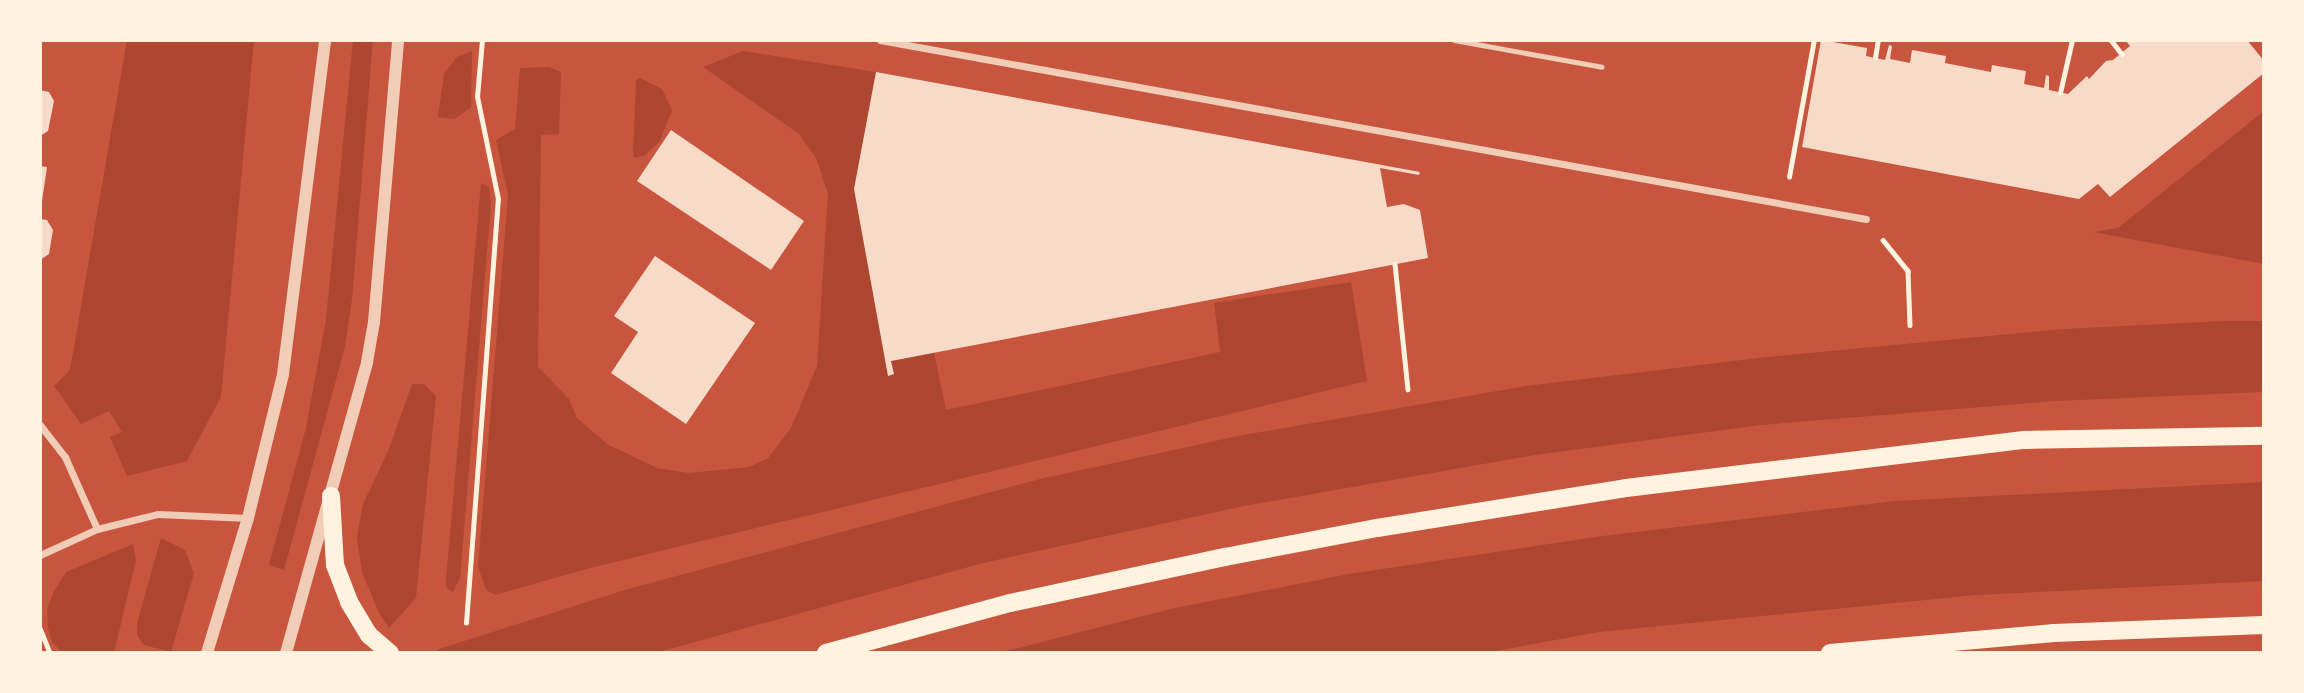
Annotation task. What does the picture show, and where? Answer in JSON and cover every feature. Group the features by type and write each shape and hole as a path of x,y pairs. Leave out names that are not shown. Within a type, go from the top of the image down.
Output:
{"main road":[{"path":"826,653 1010,603 1225,557 1377,528 1626,488 2024,440 2264,436"},
{"path":"331,496 335,565 349,602 369,635 390,653"},
{"path":"1830,653 2054,633 2264,625"}],"street":[{"path":"207,653 248,518 284,374 325,40"},
{"path":"286,653 367,362 374,322 398,40"},
{"path":"880,40 1866,219"},
{"path":"40,425 65,457 97,529"},
{"path":"40,555 97,529 158,514 248,518"}],"lane":[{"path":"1454,40 1602,67"}],"path":[{"path":"466,623 498,199 477,97 482,40"},
{"path":"1784,204 1814,40"},
{"path":"1875,58 1878,40"},
{"path":"2060,93 2072,40"},
{"path":"2111,40 2122,54"},
{"path":"1866,219 1908,271 1910,325"},
{"path":"1395,264 1408,389"},
{"path":"40,628 50,653"}],"shaded area":[{"path":"127,40 254,40 221,397 187,461 127,476 110,437 122,432 109,411 81,424 54,386 70,370"},
{"path":"353,40 373,40 352,299 345,347 284,570 269,565 306,428 326,319"},
{"path":"472,51 471,107 455,119 438,117 444,74 457,57"},
{"path":"743,51 876,72 854,189 888,375 891,361 934,352 946,410 1220,352 1214,303 1351,282 1367,381 590,568 495,595 486,590 478,567 508,195 496,140 515,129 520,68 549,67 561,72 559,134 541,135 538,367 569,399 577,418 607,444 657,468 689,473 749,467 768,458 791,428 817,366 828,194 816,158 799,134 703,67"},
{"path":"640,78 662,89 672,110 660,141 645,155 635,158 636,80"},
{"path":"2264,111 2264,264 2093,232 2118,228"},
{"path":"481,183 489,187 491,204 460,578 453,592 446,588 446,580"},
{"path":"2264,321 2264,392 2055,401 1761,425 1535,455 1244,506 983,563 655,653 434,653 439,649 628,589 1040,479 1238,436 1526,386 1767,357 2064,329"},
{"path":"412,384 424,384 436,396 416,598 389,628 378,611 362,572 357,537 363,504 389,449"},
{"path":"2264,482 2264,581 1976,595 1599,632 1485,653 999,653 1170,609 1349,574 1595,537 1895,501"},
{"path":"161,538 185,550 194,573 171,652 144,645 137,635 137,623"},
{"path":"133,544 136,560 114,653 63,653 52,642 47,610 53,593 66,572"}],"building":[{"path":"1821,40 1867,48 1866,56 1885,60 1889,45 1892,46 1890,59 1910,63 1912,50 1946,56 1945,63 1991,72 1992,65 2026,71 2024,84 2044,88 2046,75 2049,76 2049,90 2068,94 2087,76 2089,79 2106,61 2113,60 2130,46 2125,40 2247,40 2264,61 2264,73 2110,197 2098,184 2079,199 1802,147"},
{"path":"876,72 1420,172 1419,175 1380,168 1387,207 1404,204 1420,210 1428,258 891,361 894,374 888,376 854,189"},
{"path":"40,90 49,92 54,101 48,131 40,136"},
{"path":"671,130 804,221 771,270 637,181"},
{"path":"40,166 47,167 42,201 40,201"},
{"path":"40,219 47,220 53,230 49,254 40,260"},
{"path":"655,256 755,323 686,424 611,373 638,332 614,316"}]}
